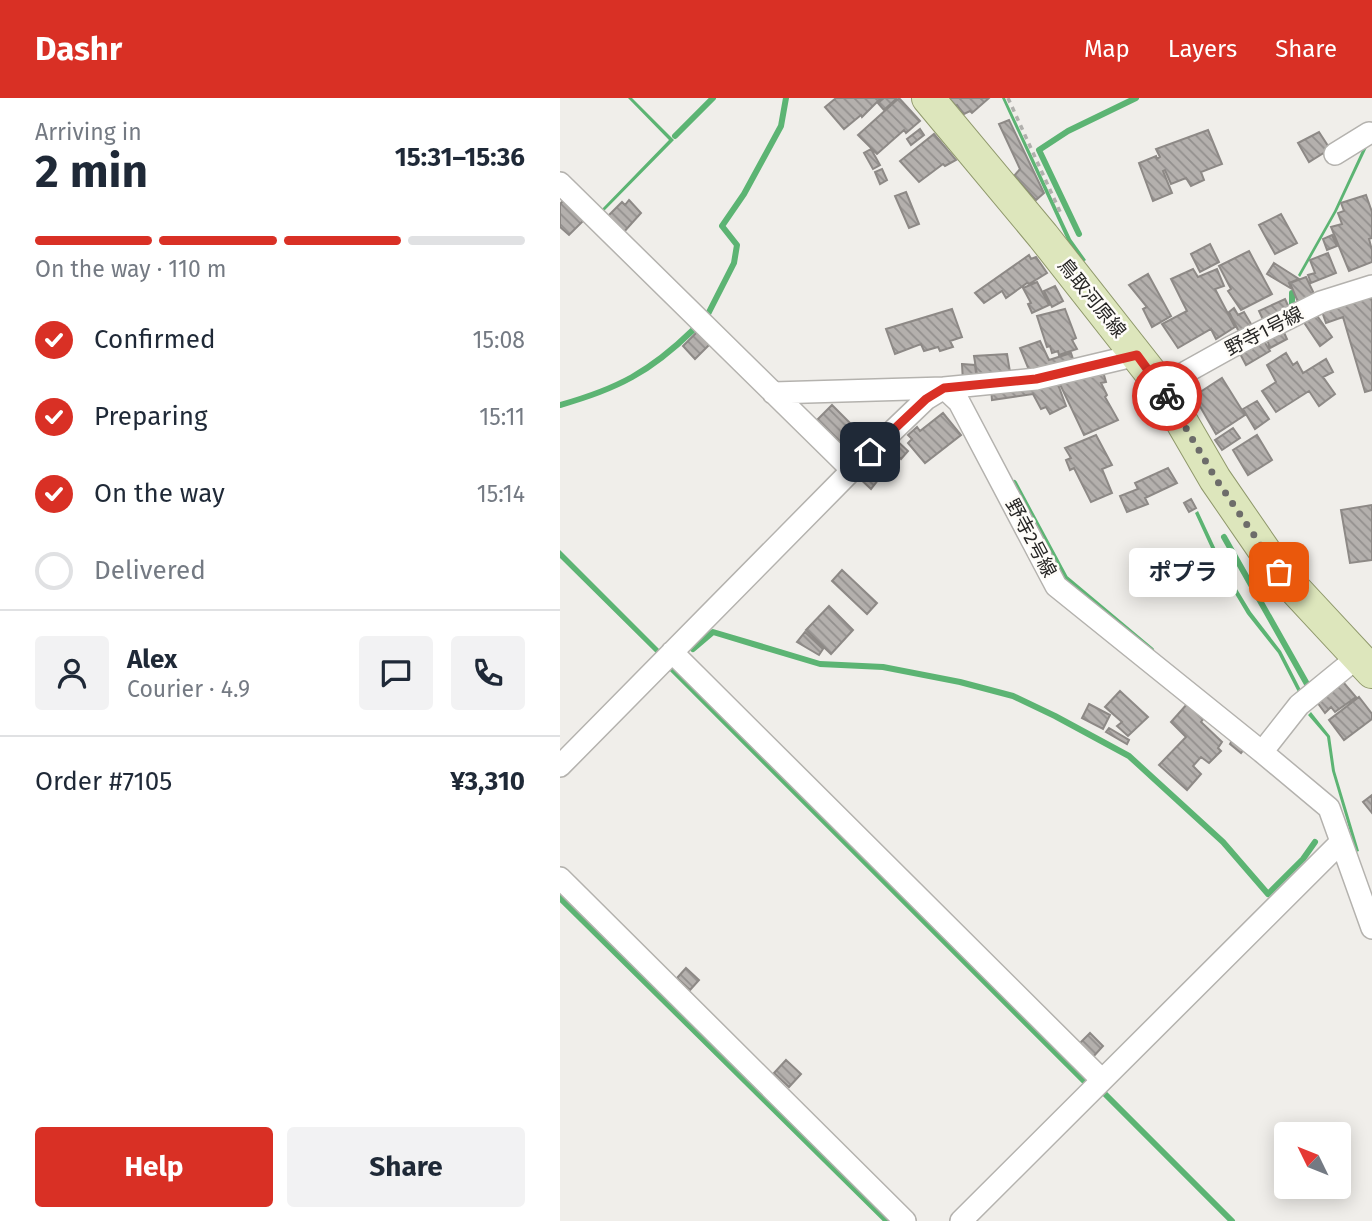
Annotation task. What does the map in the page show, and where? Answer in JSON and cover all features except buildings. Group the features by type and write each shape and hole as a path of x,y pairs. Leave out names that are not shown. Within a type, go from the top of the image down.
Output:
{"main road":[{"name":"鳥取河原線","path":"928,98 1160,386 1216,479 1279,572 1365,664"}],"street":[{"path":"1335,154 1371,130"},
{"path":"560,183 852,470"},
{"name":"野寺1号線","path":"1160,386 1321,302 1372,286"},
{"path":"773,393 944,388 1036,379 1137,355"},
{"path":"560,766 852,470 926,399 944,388"},
{"name":"野寺2号線","path":"944,388 959,402 1056,586 1329,808 1372,928"},
{"path":"672,652 1102,1080"},
{"path":"1262,752 1299,705 1365,664"},
{"path":"961,1221 1340,843"},
{"path":"560,878 905,1221"}],"path":[{"path":"1008,98 1066,224"}],"shaded area":[{"path":"628,98 632,98 674,140 604,211 602,209 669,140"},
{"path":"1002,98 1005,98 1071,239 1086,260 1083,262 1067,240"},
{"path":"1366,142 1369,143 1337,211 1300,277 1298,275 1334,211"},
{"path":"1198,511 1226,571 1251,612 1281,651 1301,690 1298,692 1278,653 1247,614 1222,572 1195,513"},
{"path":"560,550 660,650 657,654 560,558"},
{"path":"1311,712 1330,736 1335,771 1359,851 1356,852 1332,771 1327,737 1308,715"}],"waterway":[{"path":"675,136 713,98"},
{"path":"707,316 734,263 737,245 722,226 744,194 781,126 786,98"},
{"path":"1079,234 1039,150 1068,131 1136,98"},
{"path":"1292,293 1292,310"},
{"path":"560,405 632,377 662,357 693,330"},
{"path":"873,435 882,426"},
{"path":"1014,483 1065,578 1151,650"},
{"path":"1224,537 1307,684"},
{"path":"693,649 713,632 820,664 883,667 960,682 1013,696 1129,756 1223,842 1268,894 1303,859 1315,842"},
{"path":"671,668 1084,1081"},
{"path":"560,898 887,1221"},
{"path":"1104,1093 1232,1221"}],"way so far":[{"path":"1167,396 1216,479 1279,572"}],"place":[{"name":"ポプラ","path":"1279,572"}],"route":[{"path":"870,452 926,399 944,388 1036,379 1137,355 1167,396"}]}
